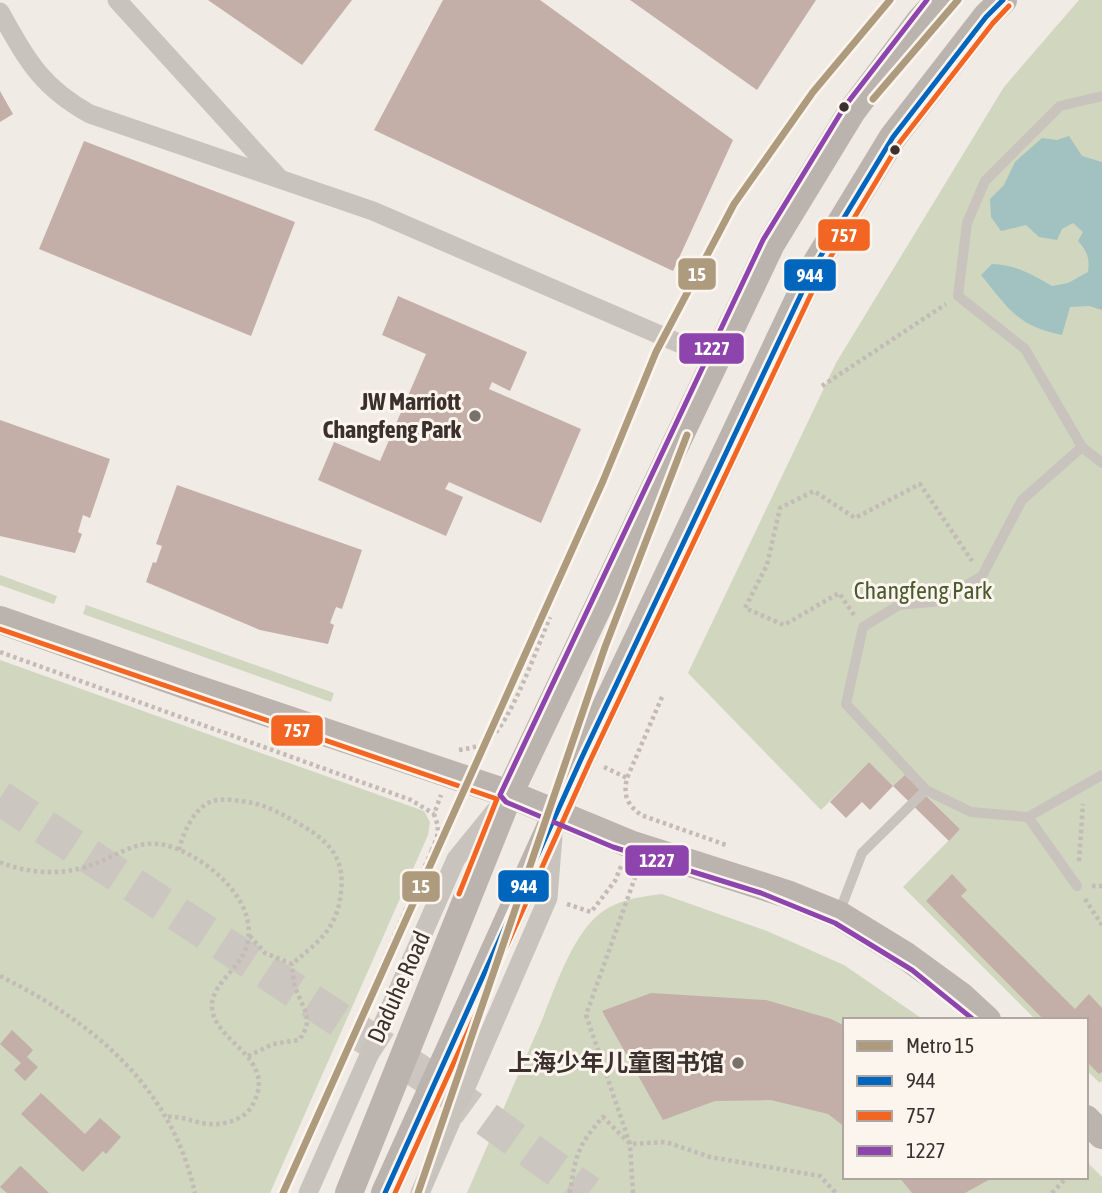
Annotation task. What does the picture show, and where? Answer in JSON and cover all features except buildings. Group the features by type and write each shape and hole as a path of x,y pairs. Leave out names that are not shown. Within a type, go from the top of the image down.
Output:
{"main road":[{"name":"Daduhe Road","path":"349,1192 509,793 718,360 771,244 852,111 939,0"},
{"path":"384,1193 555,814 814,267 893,136 986,17 1003,0"},
{"path":"0,620 509,793 555,814 645,848 787,894 839,915 906,956 961,996 985,1018"},
{"path":"1088,1121 1102,1135"}],"street":[{"path":"117,0 280,179"},
{"path":"0,12 44,82 63,100 90,114 373,211 718,360"},
{"name":"Daduhe Road","path":"308,1193 456,859 509,793"},
{"path":"420,1193 548,898 555,814"}],"lane":[{"path":"1102,96 1059,106 985,181 967,223 958,296 1025,349 1082,447 1102,463"},
{"path":"1082,447 1022,500 982,576 941,601 899,605 863,627 846,704 926,790 971,812 1028,817 1102,775"},
{"path":"839,915 862,853 926,790"},
{"path":"1028,817 1077,886"}],"path":[{"path":"822,386 958,296"},
{"path":"863,627 839,593 784,625 745,608 766,565 780,508 814,491 855,518 920,484 982,576"},
{"path":"459,750 477,747 492,738 504,722 550,617"},
{"path":"0,652 411,800 434,814"},
{"path":"662,696 627,778 624,792 629,805 641,815 732,847"},
{"path":"1085,785 1077,886 1102,925"},
{"path":"179,850 188,825 198,811 211,802 237,801 267,806 318,835 332,850 342,867 340,906 328,929 292,964"},
{"path":"0,862 46,872 78,869 139,843 163,844 189,854 217,873 237,894 248,917 249,936 243,954 215,993 212,1003 214,1017 222,1030 248,1056 258,1077 258,1096 250,1111 238,1119 219,1124 198,1124 179,1116 166,1117"},
{"path":"633,1193 630,1144 586,1015 645,848"},
{"path":"281,1193 432,850"},
{"path":"249,936 265,953 292,964"},
{"path":"248,1056 273,1044 299,1040 306,1031 307,1015 294,984 292,964"},
{"path":"0,976 95,1033 135,1071 166,1117 191,1176 195,1193"},
{"path":"570,1193 574,1163 583,1139 603,1117 630,1144 666,1142 710,1157 820,1176 836,1193"},
{"path":"1052,1193 1065,1179"}],"green space":[{"name":"Changfeng Park","path":"1079,0 1102,0 1100,1083 1088,1072 1088,1018 1034,1018 903,887 960,829 906,775 893,786 869,762 821,810 688,673 836,363 1004,87"},
{"path":"0,575 57,596 54,604 0,585"},
{"path":"86,605 334,693 331,702 83,614"},
{"path":"0,660 424,811 430,822 428,835 270,1193 0,1193"},
{"path":"662,894 767,931 844,965 921,1018 843,1018 843,1179 1088,1179 1088,1163 1102,1177 1102,1193 467,1193 558,979 579,937 604,911 636,898"}],"water":[{"path":"1069,136 1082,156 1102,162 1102,310 1089,306 1070,307 1062,335 1024,321 1007,306 981,275 992,264 1009,266 1052,286 1068,283 1088,272 1087,255 1078,241 1083,232 1073,223 1062,229 1057,240 1039,237 1026,225 1001,231 991,217 990,199 1004,185 1015,162 1042,138 1057,140"}],"tunnel":[{"path":"0,798 441,1086 589,1193"}],"metro line":[{"name":"15","path":"283,1193 603,481 656,352 734,204 813,92 890,0"},
{"name":"15","path":"873,99 958,0"},
{"name":"15","path":"418,1193 605,647 687,435"}],"transit line":[{"name":"1227","path":"927,0 845,106 763,240 500,795 506,802 613,847 761,893 835,923 912,970 972,1018"},
{"name":"944","path":"385,1193 582,757 814,267 893,137 986,17 1003,0"},
{"name":"757","path":"395,1193 590,761 822,271 900,142 1009,6"},
{"name":"757","path":"0,629 497,799 459,894"}],"place":[{"name":"JW Marriott Changfeng Park","path":"475,416"},
{"name":"上海少年儿童图书馆","path":"738,1063"}]}
